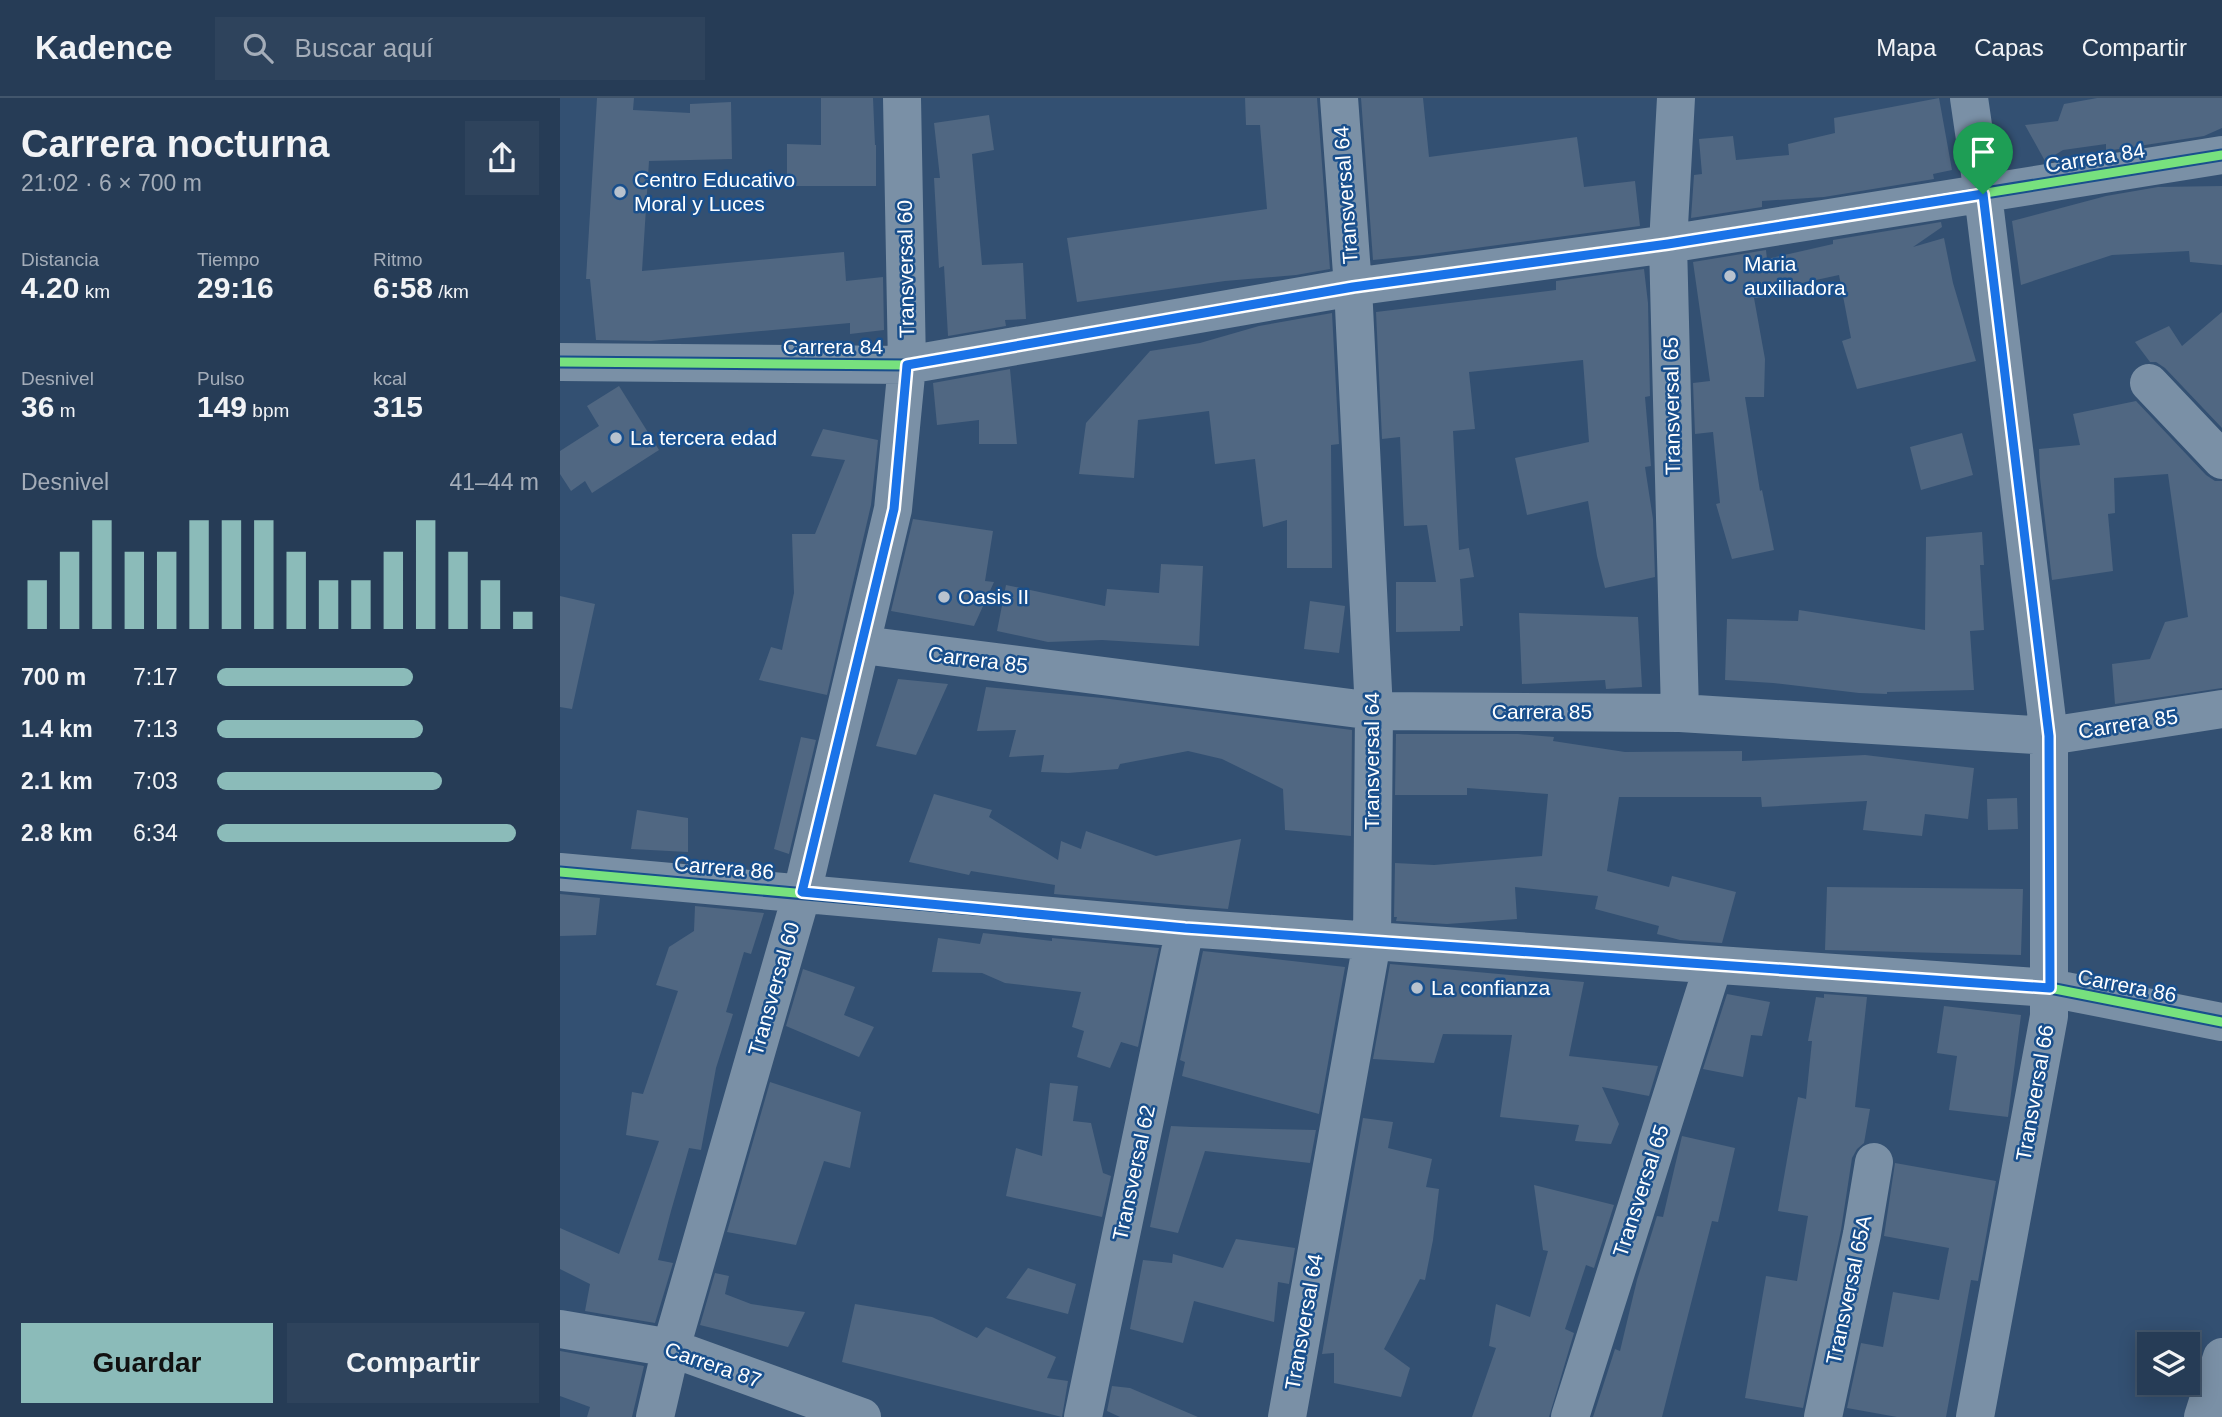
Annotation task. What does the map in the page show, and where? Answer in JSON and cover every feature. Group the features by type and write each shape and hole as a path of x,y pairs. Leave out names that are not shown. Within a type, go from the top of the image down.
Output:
{"street":[{"name":"Transversal 60","path":"655,1417 671,1348 802,892 894,509 907,365 902,98"},
{"name":"Transversal 64","path":"1287,1417 1372,942 1374,711 1353,287 1339,98"},
{"name":"Transversal 65","path":"1676,98 1668,244 1680,713"},
{"name":"Transversal 66","path":"1969,98 2049,736 2049,1017 1975,1417"},
{"name":"Carrera 84","path":"560,362 907,365 1353,287 1668,244 2222,155"},
{"path":"2149,383 2222,460"},
{"name":"Carrera 85","path":"863,645 1374,711 1680,713 2049,736 2222,709"},
{"name":"Carrera 86","path":"560,872 1185,928 2050,988 2222,1022"},
{"name":"Transversal 62","path":"1083,1417 1185,928"},
{"name":"Transversal 65","path":"1570,1417 1713,966"},
{"name":"Transversal 65A","path":"1823,1417 1862,1234 1874,1162"},
{"name":"Carrera 87","path":"560,1329 671,1348 862,1417"},
{"path":"2203,1417 2222,1357"}],"building":[{"path":"597,98 634,98 633,110 690,113 690,104 731,102 732,159 649,161 642,271 844,252 846,281 883,277 884,330 850,334 850,323 651,341 596,340 590,279 586,279"},
{"path":"821,98 873,98 876,186 787,186 787,144 821,145"},
{"path":"1245,98 1317,98 1330,269 1077,302 1067,238 1267,209 1260,125 1246,125"},
{"path":"1361,98 1423,98 1429,157 1577,137 1584,187 1635,181 1640,226 1373,260"},
{"path":"1939,98 1952,170 1933,174 1934,179 1824,197 1762,201 1762,207 1691,218 1694,175 1702,174 1699,139 1733,136 1736,160 1789,155 1788,144 1835,133 1834,118"},
{"path":"2097,98 2222,98 2222,128 2204,136 2106,151 2106,144 2063,150 2045,161 2025,125 2058,121 2064,104"},
{"path":"989,115 994,150 972,154 982,265 1023,263 1026,319 1005,320 1006,326 948,336 944,266 939,268 934,178 940,178 934,123"},
{"path":"2222,186 2222,265 2190,262 2189,251 2112,255 2021,285 2012,221 2106,196 2158,187"},
{"path":"1941,222 1942,227 1913,247 1944,238 1953,283 1976,361 1857,389 1842,341 1851,338 1839,275 1770,290 1771,297 1754,298 1765,359 1764,397 1745,397 1760,491 1762,490 1774,550 1732,559 1716,504 1720,503 1713,432 1695,434 1693,383 1710,381 1693,262 1766,250 1767,259 1833,244 1833,240"},
{"path":"1644,269 1648,303 1650,396 1645,397 1651,466 1645,467 1653,519 1655,577 1605,588 1588,501 1527,515 1515,458 1589,442 1583,360 1469,372 1475,429 1453,431 1459,550 1469,548 1474,577 1460,579 1463,626 1460,626 1460,631 1396,632 1396,582 1436,582 1427,525 1404,526 1400,437 1382,439 1376,312 1556,290 1556,281"},
{"path":"2222,312 2222,428 2165,368 2156,362 2150,362 2135,342 2169,326 2182,346"},
{"path":"1332,313 1339,444 1331,445 1332,568 1287,568 1287,520 1263,527 1255,459 1215,464 1209,411 1138,420 1134,478 1079,474 1086,423 1150,351 1200,343 1259,326"},
{"path":"1010,369 1017,444 979,444 979,420 937,425 933,383"},
{"name":"La tercera edad","path":"619,386 659,450 592,493 585,481 571,491 560,474 560,451 599,426 587,406"},
{"path":"2136,401 2206,475 2215,481 2222,481 2222,688 2115,704 2112,664 2150,659 2165,622 2188,617 2168,474 2114,478 2115,513 2108,514 2113,571 2052,580 2039,449 2080,445 2073,414"},
{"path":"823,429 878,440 871,505 827,695 759,680 771,647 782,650 794,593 792,534 815,534 845,460 811,456"},
{"path":"1962,433 1973,475 1921,490 1910,447"},
{"path":"913,519 993,531 985,581 994,582 974,626 891,611"},
{"path":"1982,532 1984,565 1980,565 1984,630 1970,631 1974,690 1859,693 1725,680 1727,619 1798,621 1799,610 1925,630 1926,537"},
{"path":"1161,564 1203,566 1199,646 1102,640 1048,642 997,631 1006,585 1105,606 1107,589 1159,593"},
{"path":"560,596 595,604 572,709 560,707"},
{"path":"1310,601 1345,606 1339,653 1304,649"},
{"path":"1519,613 1638,617 1642,687 1606,689 1605,680 1522,684"},
{"path":"898,679 948,684 916,755 876,746"},
{"path":"986,687 1102,698 1352,730 1351,836 1285,830 1283,789 1222,759 1188,751 1120,764 1118,769 1041,772 1044,755 1009,757 1016,730 977,731"},
{"path":"1396,734 1518,734 1554,737 1553,741 1625,752 1742,751 1742,761 1865,755 1974,768 1968,819 1925,814 1922,836 1863,830 1867,801 1762,807 1761,797 1619,797 1607,871 1669,887 1672,876 1736,892 1722,943 1680,940 1657,934 1659,926 1595,909 1598,896 1515,887 1517,919 1447,924 1396,921 1395,863 1434,865 1542,856 1548,794 1467,788 1467,795 1395,795"},
{"path":"801,737 816,740 789,854 774,849"},
{"path":"934,794 992,810 989,817 1058,860 1061,841 1081,849 1086,831 1156,856 1241,839 1228,909 1054,894 1055,885 971,871 969,875 909,862"},
{"path":"2017,798 2018,829 1988,830 1987,799"},
{"path":"637,810 688,818 688,852 631,849"},
{"path":"1827,887 2023,889 2021,955 1825,950"},
{"path":"560,894 600,898 596,935 560,936"},
{"path":"695,906 764,913 751,954 744,952 726,1012 733,1014 716,1068 701,1150 689,1148 658,1260 673,1263 655,1323 585,1311 590,1284 560,1269 560,1228 619,1254 659,1141 626,1135 632,1092 643,1094 678,991 656,985 669,947 694,931"},
{"path":"983,933 1052,941 1052,938 1159,948 1138,1047 1121,1042 1110,1068 1077,1057 1084,1031 1072,1027 1081,992 1005,983 982,973 932,972 938,938 980,944"},
{"path":"1203,951 1345,967 1319,1114 1182,1076 1185,1062 1180,1060"},
{"path":"1390,964 1584,982 1569,1056 1658,1066 1649,1096 1602,1087 1619,1124 1611,1144 1575,1141 1579,1125 1500,1117 1512,1035 1443,1034 1434,1063 1373,1059"},
{"path":"803,969 855,987 844,1015 874,1027 859,1057 786,1026"},
{"path":"1727,994 1770,1002 1762,1036 1751,1035 1743,1077 1703,1069"},
{"path":"1824,994 1867,997 1855,1107 1870,1109 1864,1143 1852,1158 1841,1230 1803,1408 1745,1398 1766,1276 1797,1281 1808,1216 1778,1211 1798,1097 1806,1099 1812,1041 1808,1041 1816,997 1824,998"},
{"path":"1944,1006 2021,1015 2008,1117 1949,1110 1957,1056 1937,1053"},
{"path":"770,1082 861,1112 850,1168 824,1161 796,1245 727,1232"},
{"path":"1050,1083 1078,1086 1073,1121 1091,1123 1103,1173 1111,1176 1102,1217 1006,1196 1016,1148 1042,1156"},
{"path":"1363,1118 1393,1122 1388,1148 1432,1159 1426,1187 1439,1189 1425,1280 1420,1279 1384,1349 1410,1368 1401,1397 1334,1383 1334,1353 1322,1354"},
{"path":"1171,1126 1316,1130 1310,1163 1205,1151 1178,1233 1150,1227"},
{"path":"1682,1136 1735,1148 1718,1222 1712,1221 1662,1417 1593,1417 1615,1349 1620,1351 1637,1280 1657,1216 1663,1217"},
{"path":"1895,1163 1996,1181 1978,1281 1971,1280 1946,1417 1897,1417 1847,1408 1861,1343 1883,1347 1893,1292 1939,1300 1949,1248 1884,1236"},
{"path":"1534,1185 1614,1205 1594,1268 1586,1265 1565,1329 1574,1333 1549,1417 1472,1417 1496,1348 1489,1346 1496,1304 1530,1317 1548,1251 1543,1250"},
{"path":"1236,1239 1295,1248 1289,1284 1278,1282 1274,1322 1194,1301 1183,1343 1130,1329 1143,1260 1172,1263 1173,1254 1223,1268"},
{"path":"1028,1268 1076,1284 1068,1314 1006,1298"},
{"path":"715,1273 729,1276 725,1294 751,1304 805,1312 788,1347 700,1325"},
{"path":"855,1304 932,1317 977,1338 986,1327 1056,1357 1047,1378 1068,1381 1062,1417 842,1362"},
{"path":"560,1351 644,1366 632,1417 587,1417 590,1407 560,1396"},
{"path":"1112,1386 1130,1388 1198,1417 1120,1417 1107,1411"}],"cycle path":[{"path":"560,362 907,365 1353,287 1668,244 2222,155"},
{"path":"560,872 1185,928 2050,988 2222,1022"}],"place":[{"name":"Centro Educativo Moral y Luces","path":"620,192"},
{"name":"Maria auxiliadora","path":"1730,276"},
{"name":"La tercera edad","path":"616,438"},
{"name":"Oasis II","path":"944,597"},
{"name":"La confianza","path":"1417,988"}],"route":[{"path":"1983,194 2049,736 2050,988 1185,928 802,892 894,509 907,365 1353,287 1668,244 1983,194"}]}
